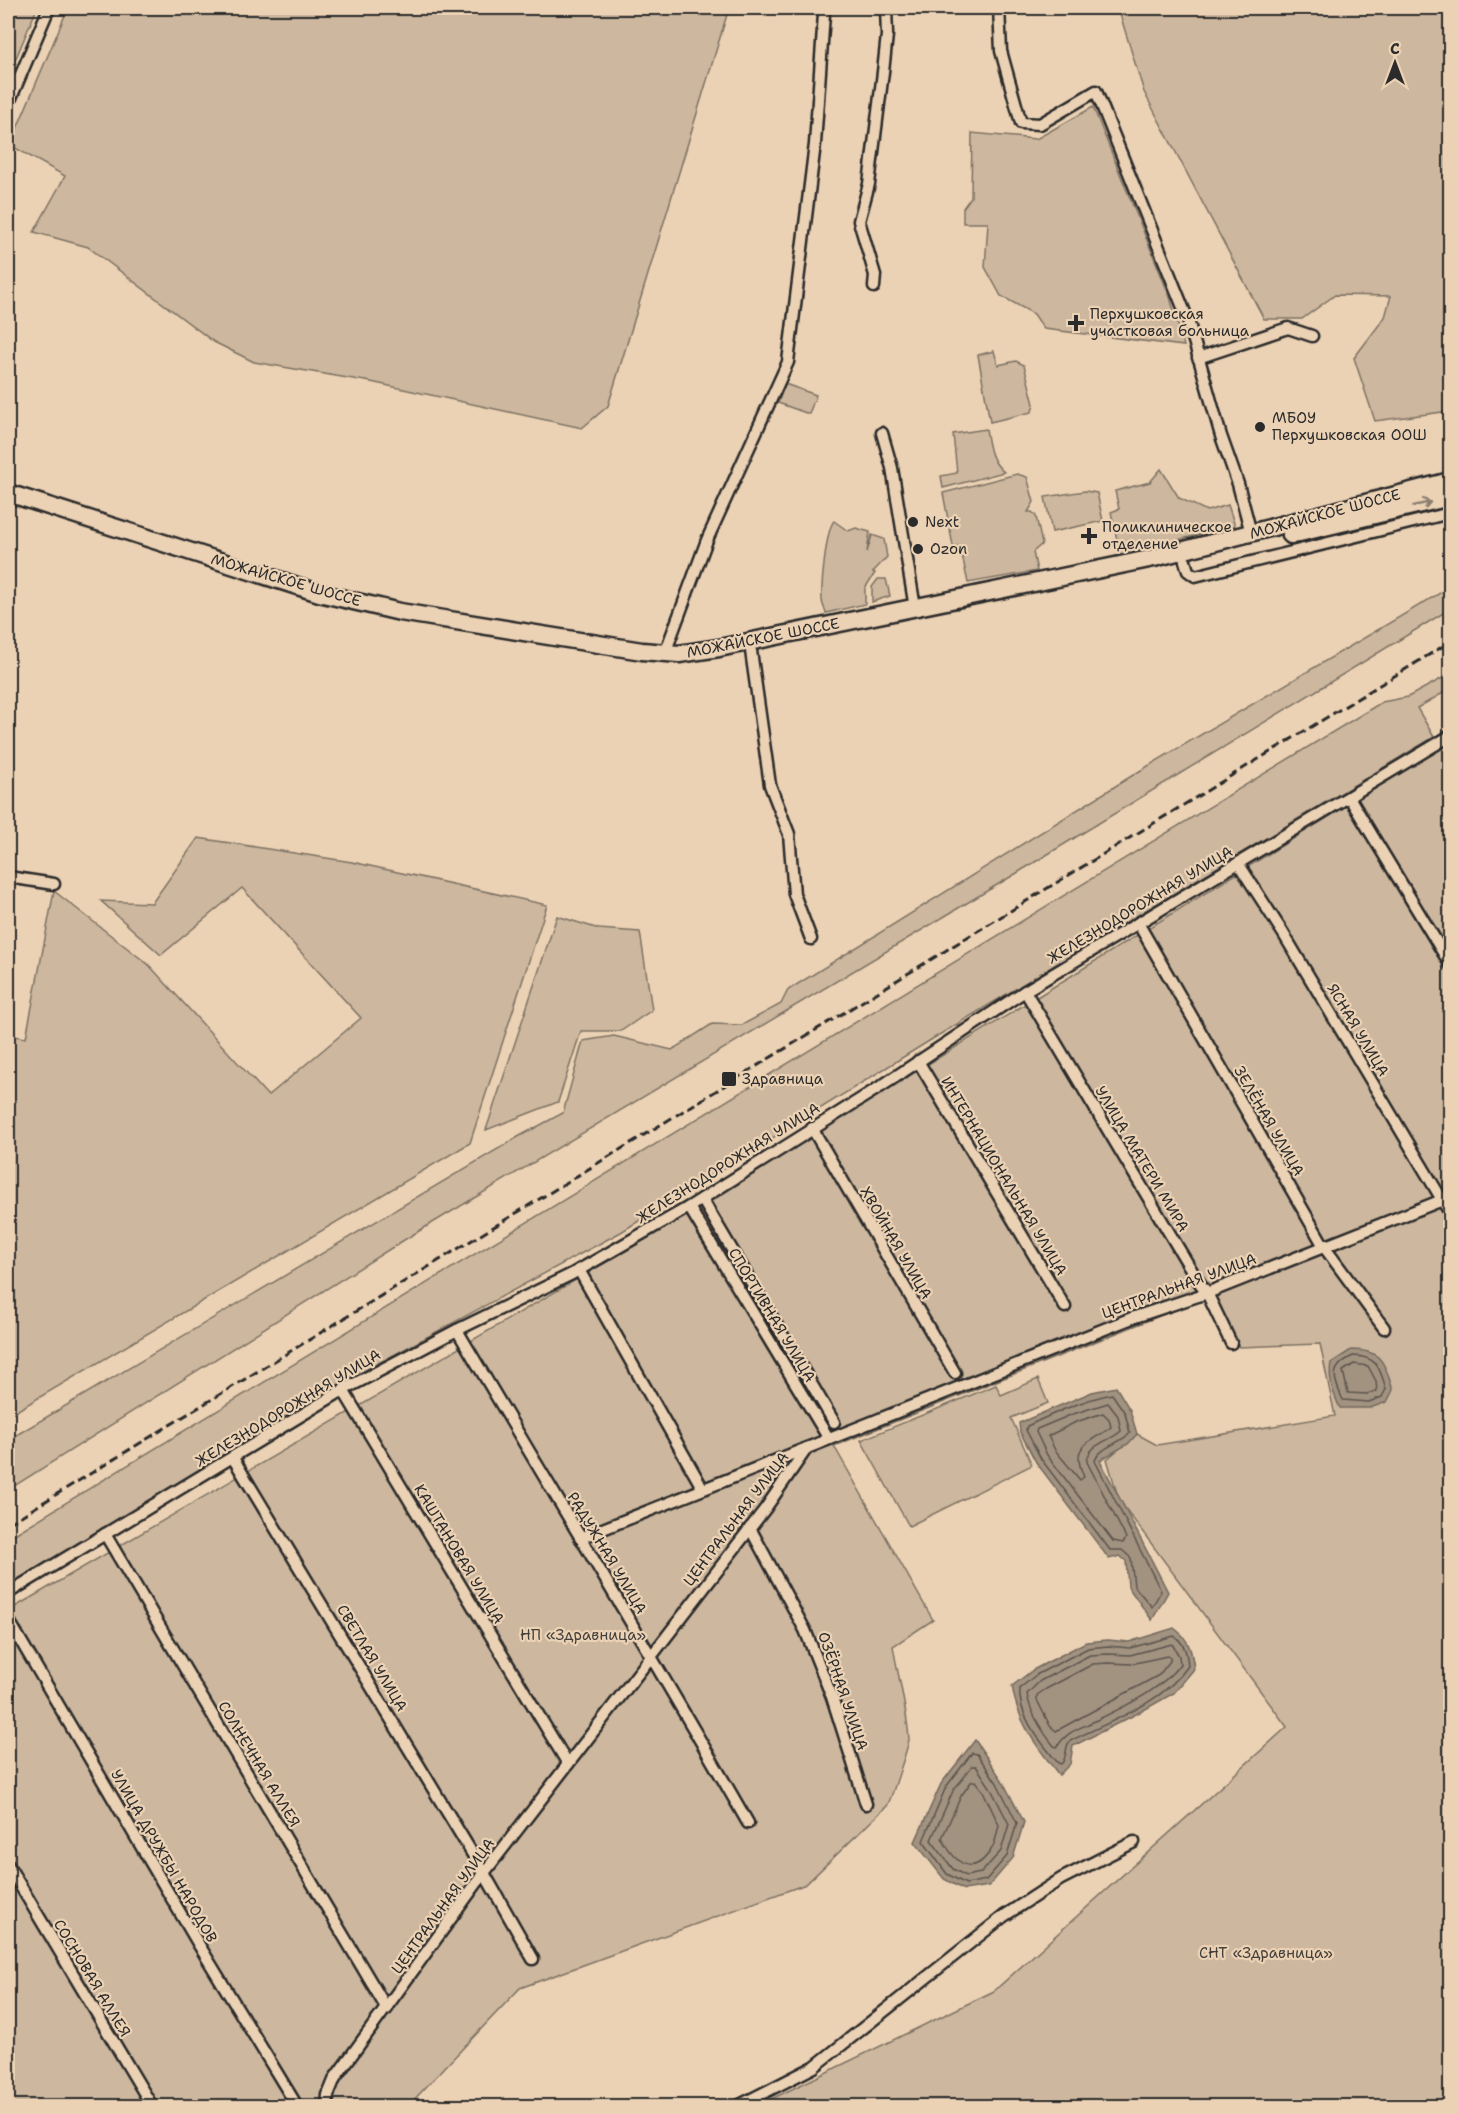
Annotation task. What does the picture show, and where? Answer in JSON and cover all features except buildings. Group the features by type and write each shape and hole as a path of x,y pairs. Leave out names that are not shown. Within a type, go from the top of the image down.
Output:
{"main road":[{"name":"МОЖАЙСКОЕ ШОССЕ","path":"8,493 258,574 342,598 453,622 665,653 696,652 1154,558 1450,481"},
{"name":"МОЖАЙСКОЕ ШОССЕ","path":"8,503 306,598 398,621 664,663 698,661 751,651 1185,561 1450,497"}],"street":[{"path":"8,105 49,8"},
{"path":"665,653 707,540 788,362 815,144 825,14 821,8"},
{"path":"874,287 875,275 859,221 869,184 882,83 887,35 886,8"},
{"path":"999,8 1001,51 1021,123 1040,124 1096,91 1188,320 1251,533"},
{"path":"1198,358 1288,328 1312,336"},
{"path":"882,433 892,468 915,608"},
{"path":"1185,561 1188,571 1196,576 1450,513"},
{"path":"751,651 770,785 789,834 794,894 811,939"},
{"name":"ЖЕЛЕЗНОДОРОЖНАЯ УЛИЦА","path":"8,1593 343,1390 457,1330 579,1270 689,1207 883,1085 1025,991 1450,736"},
{"path":"1349,797 1450,964"},
{"name":"ЯСНАЯ УЛИЦА","path":"1238,863 1446,1199 1450,1213"},
{"path":"8,877 54,884"},
{"name":"ЗЕЛЁНАЯ УЛИЦА","path":"1138,923 1325,1248 1384,1328"},
{"name":"УЛИЦА МАТЕРИ МИРА","path":"1025,991 1207,1293 1232,1343"},
{"name":"ИНТЕРНАЦИОНАЛЬНАЯ УЛИЦА","path":"918,1061 1065,1307"},
{"name":"ХВОЙНАЯ УЛИЦА","path":"812,1128 955,1373"},
{"path":"702,1198 834,1422"},
{"name":"ЦЕНТРАЛЬНАЯ УЛИЦА","path":"327,2106 335,2078 484,1873 750,1528 807,1448 1132,1318 1207,1293 1446,1199"},
{"name":"СПОРТИВНАЯ УЛИЦА","path":"689,1207 829,1439"},
{"path":"579,1270 704,1489"},
{"name":"РАДУЖНАЯ УЛИЦА","path":"457,1330 652,1655 748,1823"},
{"name":"КАШТАНОВАЯ УЛИЦА","path":"343,1390 568,1764"},
{"path":"580,1538 807,1448"},
{"name":"СВЕТЛАЯ УЛИЦА","path":"233,1458 484,1873 533,1959"},
{"name":"ОЗЁРНАЯ УЛИЦА","path":"750,1528 805,1630 832,1697 866,1804"},
{"name":"СОЛНЕЧНАЯ АЛЛЕЯ","path":"105,1534 387,2009"},
{"name":"УЛИЦА ДРУЖБЫ НАРОДОВ","path":"8,1619 199,1945 297,2106"},
{"path":"738,2106 814,2067 1004,1916 1061,1879 1134,1842"},
{"name":"СОСНОВАЯ АЛЛЕЯ","path":"8,1865 152,2106"}],"green space":[{"path":"8,8 37,8 8,77"},
{"path":"68,8 729,8 608,406 582,428 371,382 254,362 214,342 88,247 34,232 65,176 10,145"},
{"path":"1118,8 1450,8 1450,411 1375,421 1354,358 1385,317 1391,296 1335,295 1302,319 1264,319 1144,92"},
{"path":"1093,107 1170,297 1184,346 1044,329 1034,314 1001,296 985,267 988,223 963,223 963,208 971,197 972,133 1036,139"},
{"path":"994,351 998,365 1016,361 1024,365 1034,404 1032,412 990,422 978,355"},
{"path":"785,384 816,395 809,414 778,403"},
{"path":"986,429 993,458 1004,472 943,488 941,476 957,473 953,434"},
{"path":"1161,469 1179,498 1207,511 1228,505 1235,526 1120,554 1111,512 1119,509 1115,491 1150,482"},
{"path":"1017,474 1027,477 1034,502 1028,512 1036,516 1042,544 1033,552 1037,571 968,583 960,546 953,546 943,493"},
{"path":"1085,491 1097,493 1103,521 1052,532 1045,497"},
{"path":"834,521 848,531 856,528 870,532 867,552 872,535 884,539 887,557 873,572 875,573 865,588 865,604 826,613 822,603 823,571 826,546"},
{"path":"878,579 886,579 890,596 872,602 872,587"},
{"path":"1450,587 1450,609 1017,873 404,1240 8,1490 8,1440 518,1137 563,1113 583,1041 614,1036 672,1050 712,1024 742,1025 781,1004 788,990 1138,772"},
{"path":"1450,674 1450,689 1417,708 1434,737 934,1038 621,1232 351,1378 8,1587 8,1538 1382,702 1408,697"},
{"name":"НП «Здравница»","path":"1450,742 1450,2106 757,2106 994,1991 1287,1727 1119,1500 1107,1459 1137,1434 1157,1445 1335,1416 1320,1344 1239,1347 1212,1295 834,1446 933,1620 893,1646 909,1739 887,1806 806,1884 520,1988 408,2106 8,2106 8,1611 632,1247"},
{"path":"198,838 352,862 547,905 470,1143 8,1416 8,1035 26,1038 54,891 149,965 268,1096 361,1018 242,888 161,955 101,901 152,903"},
{"path":"557,916 599,929 640,932 652,1010 621,1031 581,1031 558,1102 486,1130"},
{"path":"1038,1379 1048,1403 1011,1418 1032,1465 909,1526 861,1440 996,1385 1001,1395"}],"water":[{"path":"1351,1350 1370,1352 1381,1360 1393,1390 1387,1402 1370,1408 1340,1408 1332,1386 1331,1363"},
{"path":"1116,1387 1130,1410 1137,1434 1128,1444 1100,1460 1168,1592 1152,1620 1128,1587 1126,1561 1120,1556 1109,1559 1036,1462 1020,1432 1019,1423 1092,1392"},
{"path":"1174,1628 1189,1646 1194,1669 1174,1693 1073,1746 1070,1764 1059,1775 1024,1723 1012,1686 1033,1670 1086,1642 1108,1640 1129,1642"},
{"path":"975,1740 1002,1780 1024,1822 1013,1858 989,1886 964,1890 944,1879 915,1842 941,1784"}],"railway":[{"path":"8,1524 1450,642"}],"place":[{"name":"Перхушковская участковая больница","path":"1076,323"},
{"name":"МБОУ Перхушковская ООШ","path":"1260,427"},
{"name":"Next","path":"913,522"},
{"name":"Поликлиническое отделение","path":"1089,536"},
{"name":"Ozon","path":"918,549"},
{"name":"Здравница","path":"729,1079"}],"park label":[{"name":"СНТ «Здравница»","path":"1266,1953"}]}
